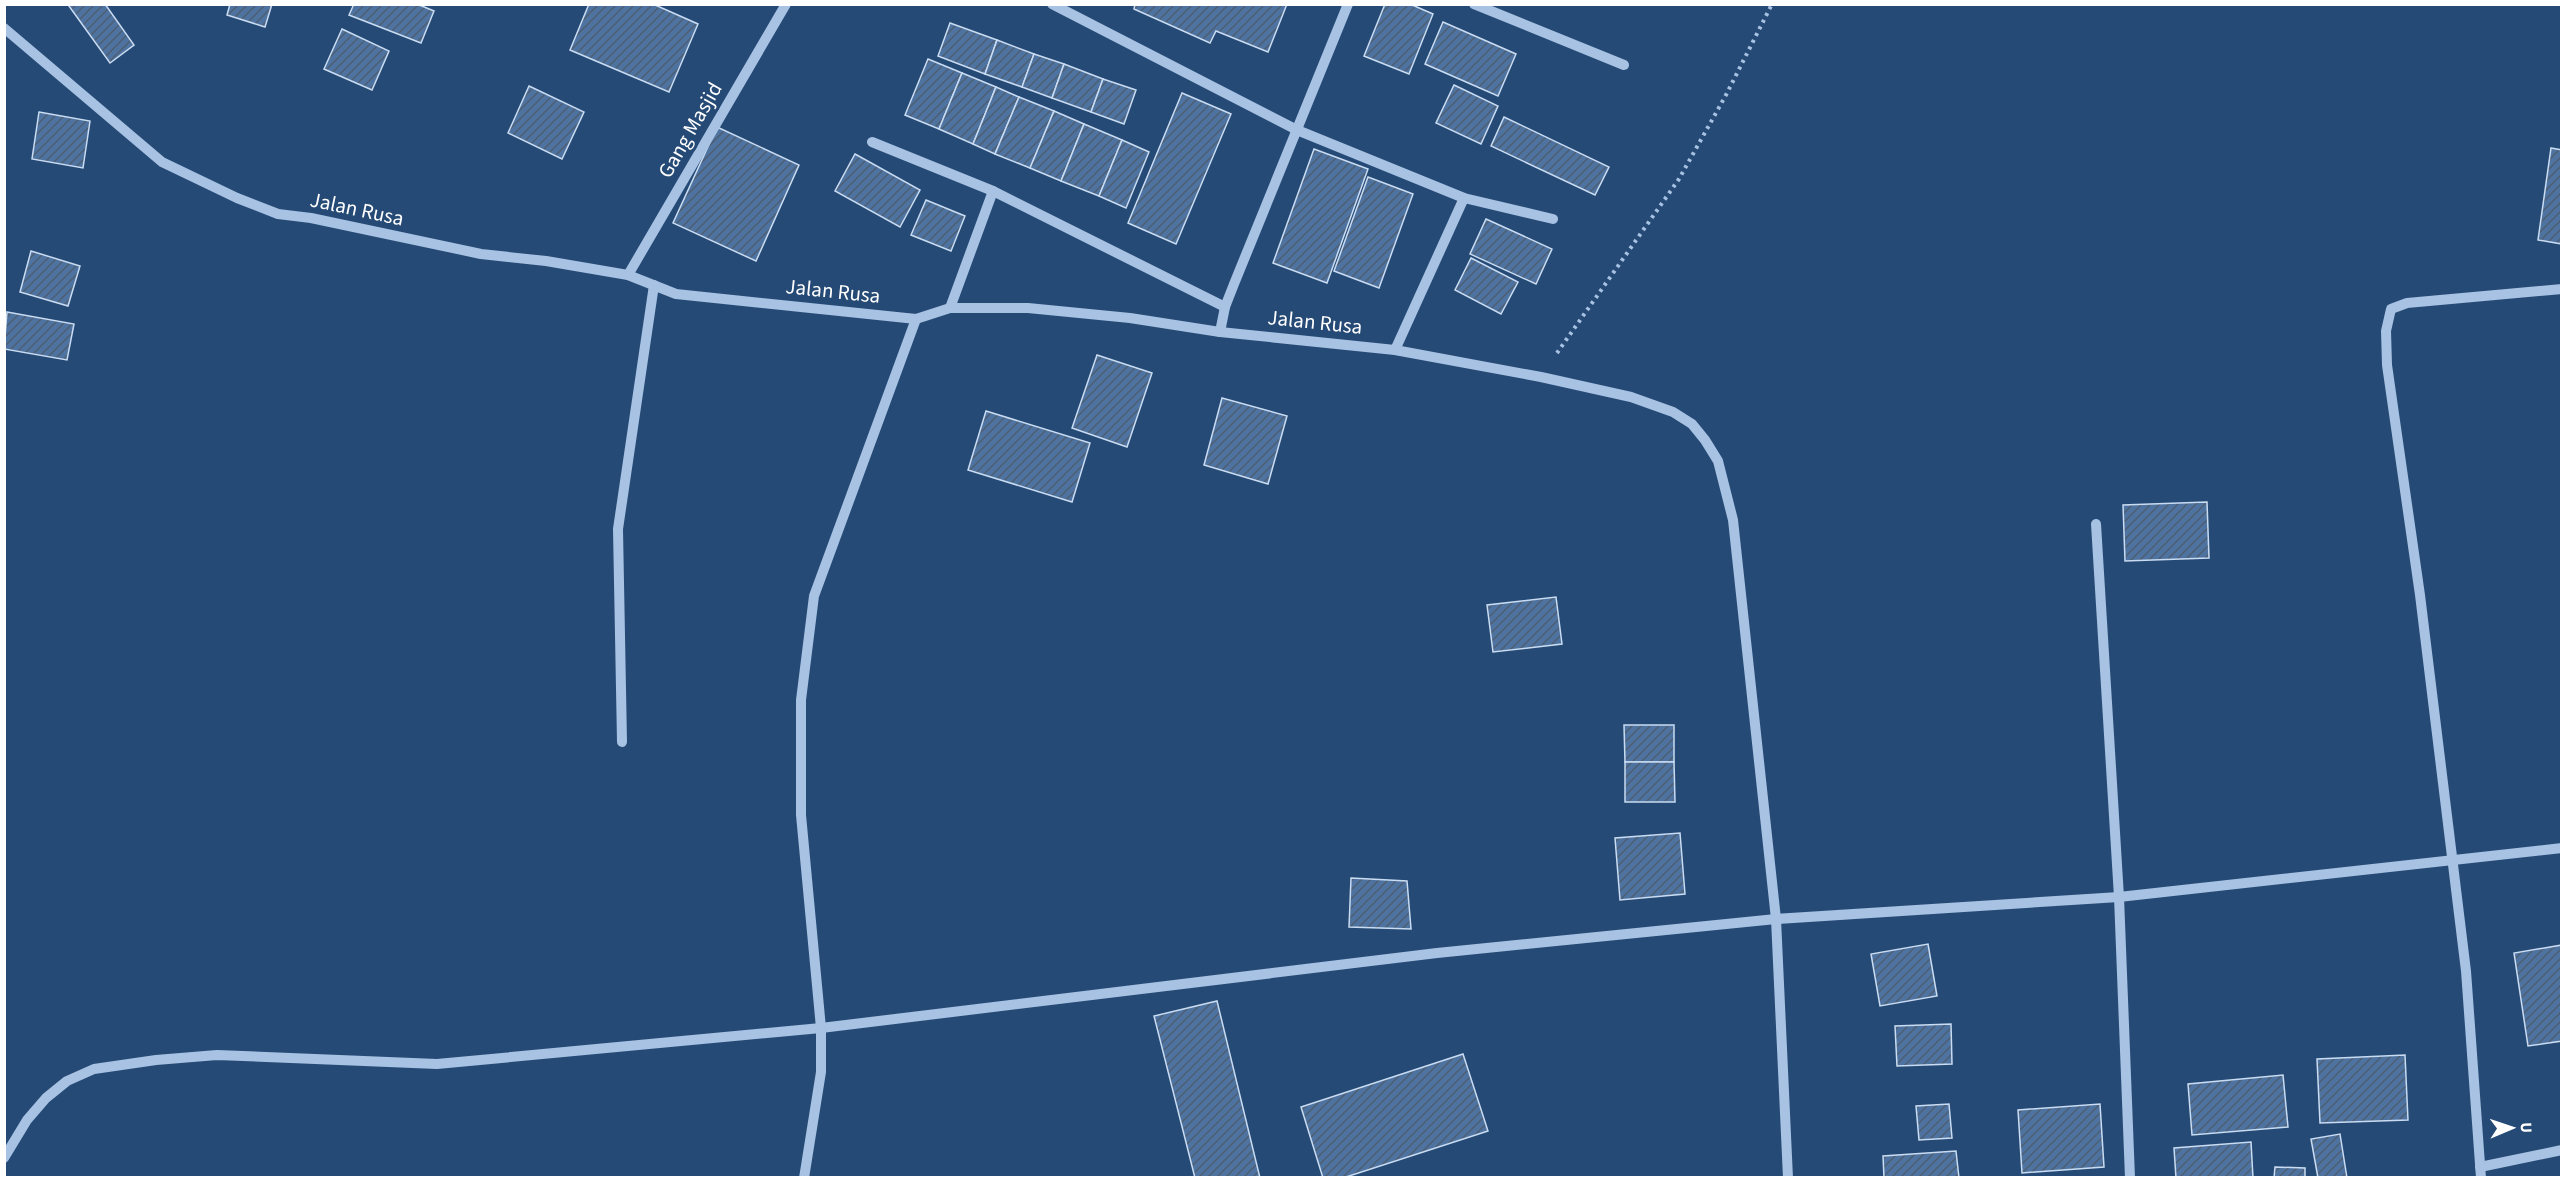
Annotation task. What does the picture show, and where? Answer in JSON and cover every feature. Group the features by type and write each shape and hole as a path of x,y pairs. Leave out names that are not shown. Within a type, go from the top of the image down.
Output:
{"street":[{"name":"Gang Masjid","path":"628,275 786,4"},
{"path":"1052,4 1297,130 1464,198 1553,219"},
{"path":"1220,332 1225,306 1348,4"},
{"path":"1474,4 1624,66"},
{"name":"Jalan Rusa","path":"5,28 162,162 237,198 278,214 311,218 481,254 546,261 628,275 676,294 916,319 950,308 1028,309 1130,318 1220,332 1395,350 1541,377 1658,405 1692,424 1718,461 1733,520 1776,919 1788,1178"},
{"path":"872,142 993,191 1225,306"},
{"path":"950,308 993,191"},
{"path":"1395,350 1464,198"},
{"path":"622,742 618,529 654,285"},
{"path":"2562,289 2407,303 2391,309 2386,331 2387,365 2420,595 2466,971 2481,1172 2562,1150"},
{"path":"804,1178 821,1072 821,1028 801,815 801,700 814,596 916,319"},
{"path":"2096,524 2119,897 2130,1178"},
{"path":"4,1158 27,1120 46,1098 68,1081 94,1069 156,1060 217,1055 436,1064 821,1028 1425,954 1776,919 2119,897 2562,848"}],"path":[{"path":"1541,377 1679,179 1726,95 1772,4"}],"building":[{"path":"71,4 105,4 134,45 110,63 69,6"},
{"path":"230,4 272,4 265,27 227,15"},
{"path":"354,4 417,4 434,11 421,43 349,15"},
{"path":"589,4 653,4 698,24 669,92 570,50"},
{"path":"1135,4 1287,4 1268,52 1216,31 1210,43 1134,9"},
{"path":"1385,4 1410,4 1433,14 1409,74 1364,56"},
{"path":"1443,22 1516,54 1498,96 1425,64"},
{"path":"950,23 997,40 985,74 938,56"},
{"path":"342,29 389,51 372,90 324,69"},
{"path":"997,40 1034,54 1022,87 985,74"},
{"path":"1034,54 1064,64 1052,98 1022,87"},
{"path":"928,59 962,73 939,129 905,115"},
{"path":"1064,64 1103,79 1091,112 1052,98"},
{"path":"962,73 996,87 973,144 939,129"},
{"path":"1103,79 1136,90 1124,124 1091,112"},
{"path":"1454,85 1498,106 1481,144 1436,123"},
{"path":"529,86 584,112 562,159 508,133"},
{"path":"996,87 1019,97 995,154 973,144"},
{"path":"1182,93 1231,114 1176,244 1128,223"},
{"path":"1019,97 1054,111 1030,168 995,154"},
{"path":"1054,111 1084,124 1061,181 1030,168"},
{"path":"39,112 90,121 83,168 32,159"},
{"path":"1504,117 1609,167 1595,195 1491,146"},
{"path":"1084,124 1122,140 1099,196 1061,181"},
{"path":"717,127 799,165 756,261 673,223"},
{"path":"1122,140 1149,152 1126,208 1099,196"},
{"path":"2551,148 2562,150 2562,244 2538,240"},
{"path":"1314,149 1368,169 1327,283 1273,263"},
{"path":"855,154 920,190 900,227 835,191"},
{"path":"1368,177 1413,194 1379,288 1334,271"},
{"path":"926,200 965,216 951,251 911,235"},
{"path":"1486,219 1552,249 1536,284 1470,254"},
{"path":"31,251 80,266 68,306 20,292"},
{"path":"1471,258 1518,282 1501,314 1455,290"},
{"path":"7,312 74,324 67,360 4,349"},
{"path":"1097,355 1152,373 1127,447 1072,428"},
{"path":"1222,398 1287,416 1268,484 1204,465"},
{"path":"986,411 1090,443 1072,502 968,470"},
{"path":"2207,502 2209,558 2125,561 2123,505"},
{"path":"1556,597 1562,644 1493,652 1487,605"},
{"path":"1624,725 1674,725 1674,762 1625,762"},
{"path":"1625,762 1674,762 1675,802 1625,802"},
{"path":"1680,833 1685,894 1620,900 1615,838"},
{"path":"1351,878 1407,881 1411,929 1349,927"},
{"path":"1928,944 1937,996 1880,1006 1871,954"},
{"path":"2562,945 2562,1041 2528,1046 2514,953"},
{"path":"1217,1001 1260,1178 1195,1178 1154,1016"},
{"path":"1951,1024 1952,1064 1897,1066 1895,1026"},
{"path":"1463,1054 1488,1131 1343,1178 1323,1178 1301,1107"},
{"path":"2405,1055 2408,1120 2320,1123 2317,1059"},
{"path":"2283,1075 2288,1127 2192,1135 2188,1084"},
{"path":"1949,1104 1952,1138 1919,1140 1916,1106"},
{"path":"2100,1104 2104,1167 2022,1173 2018,1110"},
{"path":"2340,1134 2347,1178 2318,1178 2311,1139"},
{"path":"2251,1142 2253,1178 2176,1178 2174,1148"},
{"path":"1956,1151 1959,1178 1884,1178 1883,1156"},
{"path":"2275,1167 2305,1168 2305,1178 2274,1178"}]}
